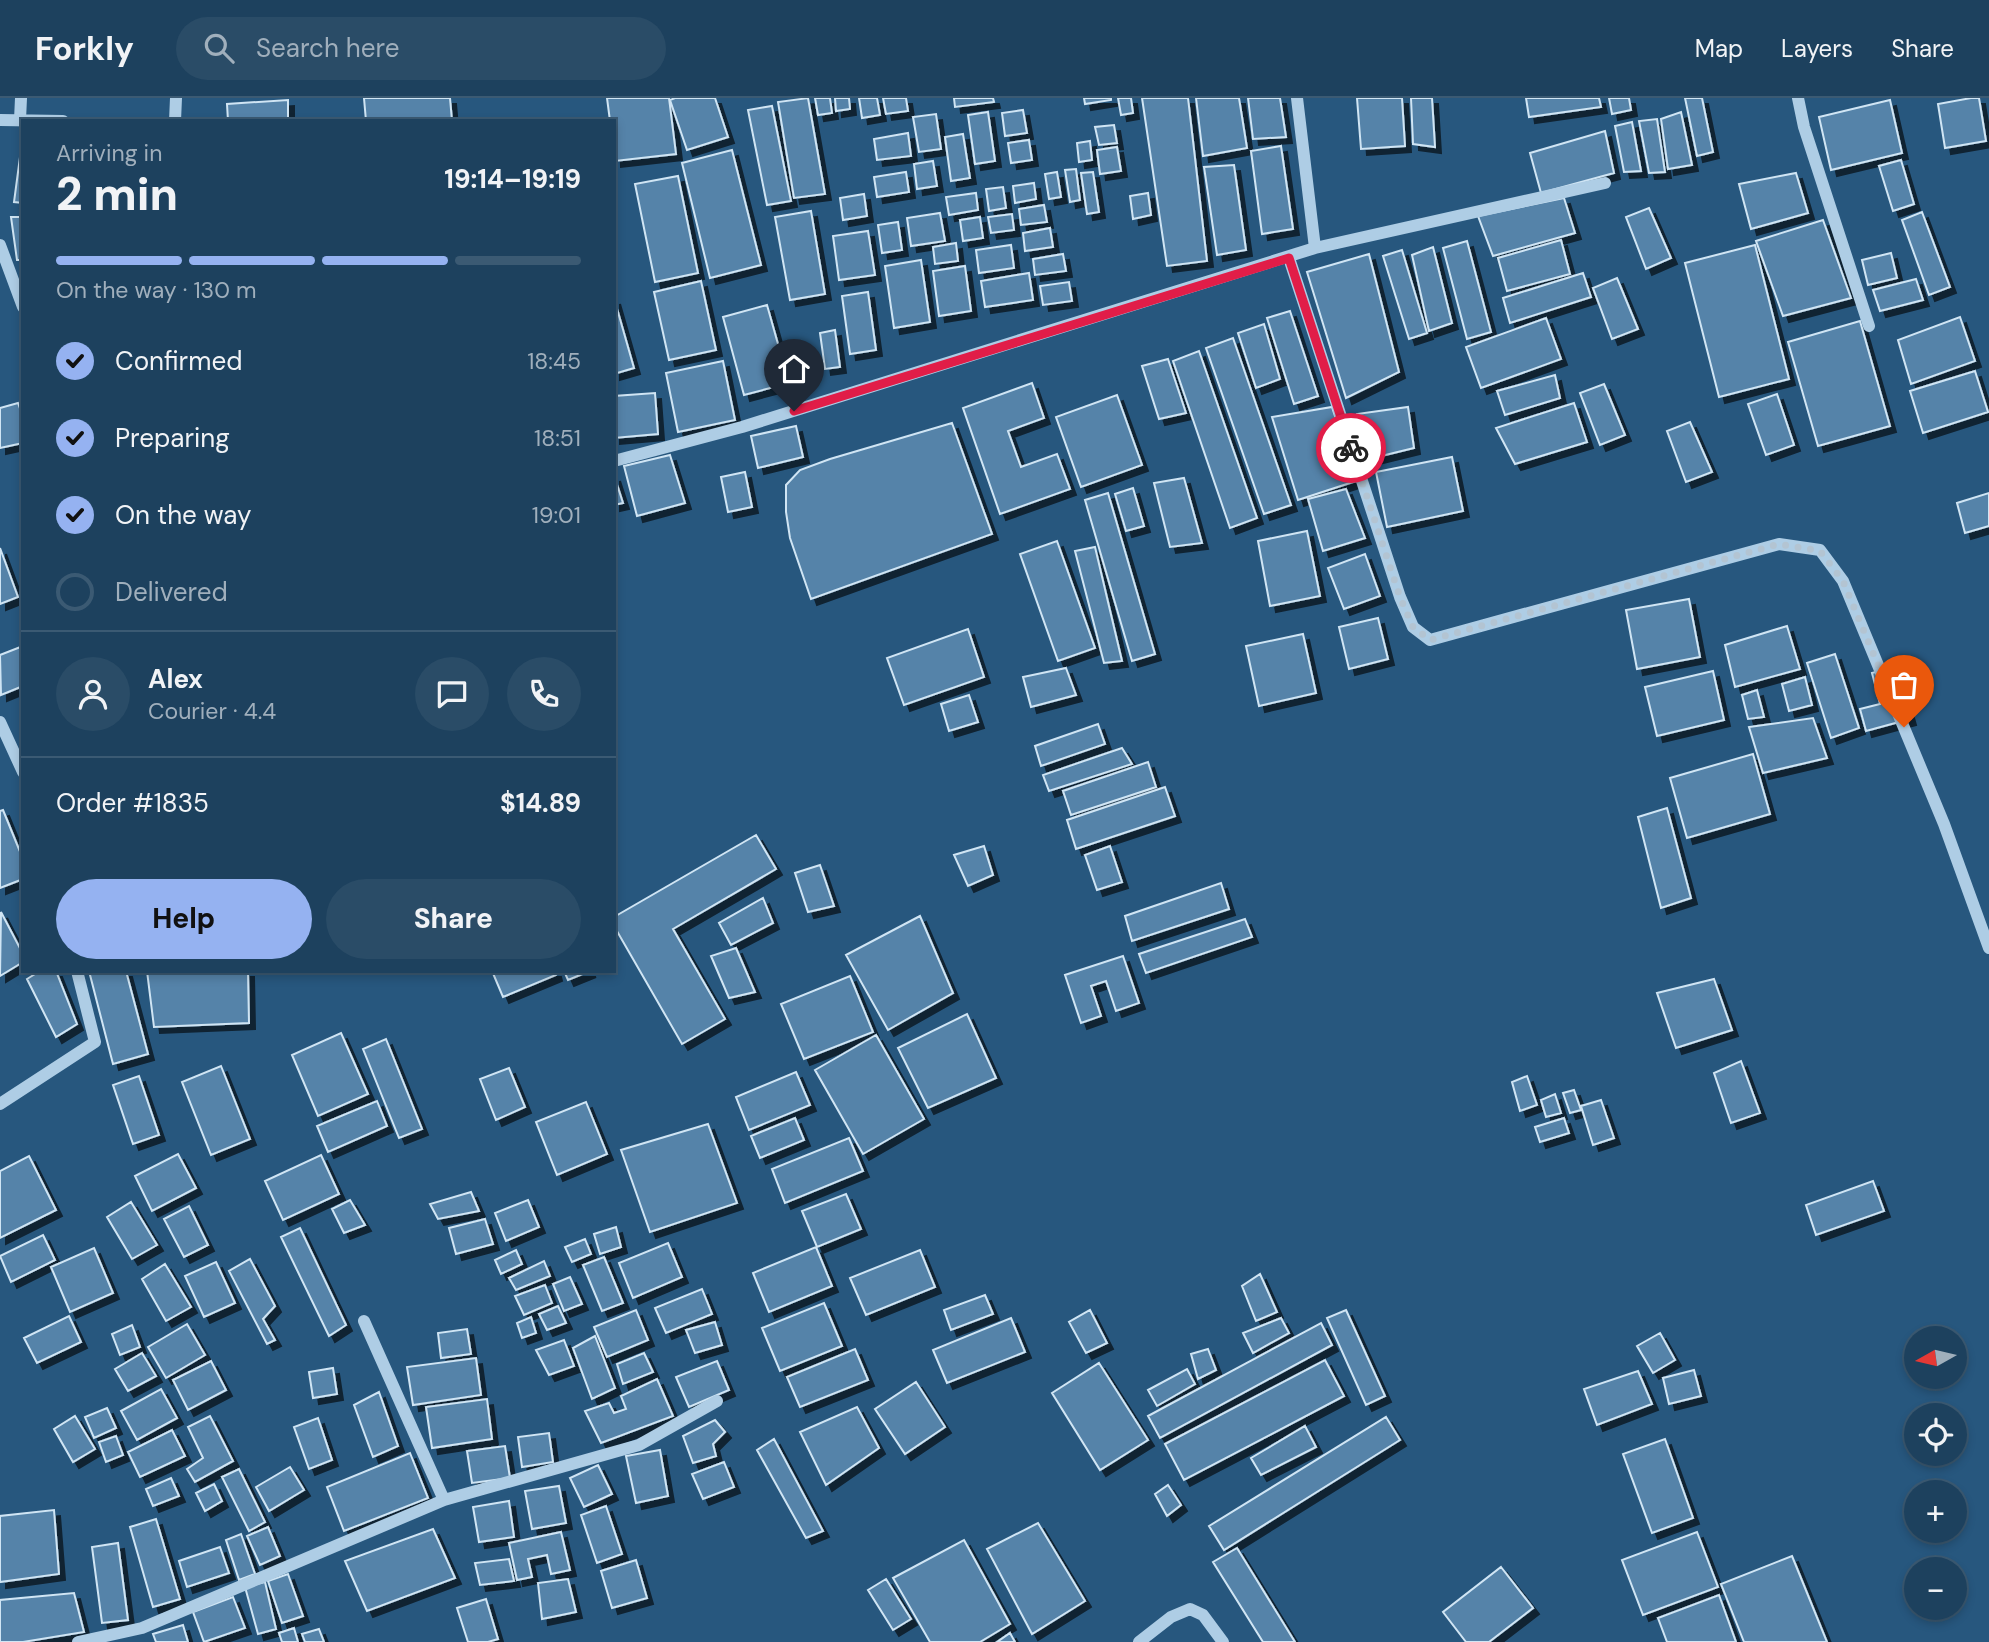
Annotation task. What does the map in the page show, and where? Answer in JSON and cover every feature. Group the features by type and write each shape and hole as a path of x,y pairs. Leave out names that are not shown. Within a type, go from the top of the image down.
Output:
{"street":[{"path":"0,120 20,120 21,98"},
{"path":"175,119 176,98"},
{"path":"1297,98 1315,248"},
{"path":"1798,98 1804,127 1869,326"},
{"path":"616,460 755,423 1315,248 1605,183"},
{"path":"0,245 21,302"},
{"path":"1289,258 1400,597 1413,627 1430,640 1779,544 1820,551 1843,581 1944,824 1989,948"},
{"path":"0,722 21,768"},
{"path":"0,1104 95,1042 77,973"},
{"path":"364,1321 444,1500"},
{"path":"78,1642 142,1628 444,1500 639,1445 717,1401"},
{"path":"1139,1642 1171,1617 1190,1609 1203,1615 1223,1642"}],"building":[{"path":"364,98 450,98 452,119 366,119"},
{"path":"607,98 669,98 676,154 616,161 616,119 610,119"},
{"path":"715,98 728,137 687,150 670,100"},
{"path":"808,98 825,194 794,198 778,102"},
{"path":"815,98 830,98 832,113 818,115"},
{"path":"835,98 849,98 850,109 836,111"},
{"path":"859,98 877,98 880,115 862,118"},
{"path":"883,98 906,98 908,111 886,114"},
{"path":"954,98 993,98 994,102 955,107"},
{"path":"1084,98 1111,98 1111,100 1085,104"},
{"path":"1118,98 1131,98 1133,113 1121,115"},
{"path":"1142,98 1188,98 1207,261 1167,266"},
{"path":"1196,98 1239,98 1247,148 1203,156"},
{"path":"1248,98 1280,98 1286,137 1253,139"},
{"path":"1357,98 1402,98 1405,146 1361,149"},
{"path":"1411,98 1432,98 1435,147 1413,144"},
{"path":"1526,98 1599,98 1601,107 1529,117"},
{"path":"1609,98 1629,98 1631,110 1612,114"},
{"path":"1685,98 1702,98 1713,152 1697,156"},
{"path":"1979,98 1986,141 1945,148 1938,104"},
{"path":"288,100 288,119 228,119 227,104"},
{"path":"1890,100 1902,153 1831,170 1819,117"},
{"path":"772,106 791,201 767,205 748,110"},
{"path":"1023,110 1027,133 1005,136 1002,113"},
{"path":"988,112 995,161 975,164 968,115"},
{"path":"1681,112 1692,165 1668,169 1661,119"},
{"path":"936,114 941,149 919,152 913,117"},
{"path":"1657,119 1665,172 1649,173 1639,121"},
{"path":"1632,122 1641,171 1624,172 1615,126"},
{"path":"1114,125 1117,143 1099,145 1095,127"},
{"path":"1605,131 1614,173 1541,193 1530,153"},
{"path":"908,133 911,156 877,160 874,139"},
{"path":"963,134 970,178 951,181 945,137"},
{"path":"1029,140 1032,160 1011,163 1008,143"},
{"path":"1090,141 1092,160 1079,162 1077,143"},
{"path":"1281,146 1293,229 1262,234 1251,151"},
{"path":"1117,147 1121,171 1100,174 1097,150"},
{"path":"732,150 761,265 710,278 682,163"},
{"path":"20,157 21,203 14,202"},
{"path":"1901,160 1914,204 1893,211 1879,166"},
{"path":"933,161 937,186 917,189 914,164"},
{"path":"1234,165 1246,250 1217,255 1204,167"},
{"path":"1076,169 1080,200 1070,202 1065,170"},
{"path":"906,172 909,192 877,197 874,177"},
{"path":"1057,172 1061,197 1049,199 1045,174"},
{"path":"1093,172 1099,212 1087,214 1081,173"},
{"path":"1796,173 1808,213 1751,229 1739,184"},
{"path":"678,176 698,273 655,282 635,184"},
{"path":"1034,183 1036,199 1015,203 1013,186"},
{"path":"1003,187 1006,208 989,211 986,189"},
{"path":"976,193 978,210 949,215 946,197"},
{"path":"1148,193 1151,215 1133,219 1130,196"},
{"path":"864,194 867,216 843,220 840,198"},
{"path":"1564,198 1575,233 1493,256 1478,216"},
{"path":"1044,205 1047,222 1021,225 1019,209"},
{"path":"1649,208 1671,258 1646,269 1626,217"},
{"path":"811,211 825,294 790,300 775,217"},
{"path":"1922,212 1950,287 1929,295 1902,220"},
{"path":"940,213 945,241 911,246 907,218"},
{"path":"1012,214 1014,230 991,233 988,217"},
{"path":"11,217 21,217 21,260 17,260"},
{"path":"980,217 983,238 963,241 960,220"},
{"path":"1823,220 1851,298 1783,316 1756,241"},
{"path":"898,222 902,250 882,253 878,225"},
{"path":"1050,228 1053,247 1025,251 1023,233"},
{"path":"868,231 875,275 839,280 833,236"},
{"path":"1561,240 1570,274 1507,291 1498,258"},
{"path":"1467,241 1491,332 1467,339 1443,248"},
{"path":"956,243 958,261 935,264 933,247"},
{"path":"1011,245 1014,268 979,273 976,250"},
{"path":"1755,245 1789,379 1719,397 1685,263"},
{"path":"1433,247 1452,323 1429,331 1412,255"},
{"path":"1402,250 1427,333 1409,339 1383,256"},
{"path":"1891,253 1897,278 1868,285 1862,260"},
{"path":"1063,254 1066,271 1035,275 1033,259"},
{"path":"1369,254 1399,372 1346,398 1307,272"},
{"path":"921,260 930,322 894,328 885,266"},
{"path":"965,266 971,311 939,316 933,271"},
{"path":"1029,273 1033,300 985,307 981,281"},
{"path":"1583,273 1591,297 1510,323 1503,298"},
{"path":"1617,278 1638,329 1612,339 1593,288"},
{"path":"1916,279 1923,300 1880,311 1873,290"},
{"path":"701,281 716,350 669,360 654,292"},
{"path":"1069,282 1072,301 1043,305 1040,286"},
{"path":"868,292 876,350 850,354 842,296"},
{"path":"616,305 634,368 616,373"},
{"path":"767,305 789,383 744,395 723,317"},
{"path":"1290,311 1318,396 1294,404 1267,318"},
{"path":"1960,317 1975,361 1911,384 1898,340"},
{"path":"1546,318 1561,359 1481,388 1466,347"},
{"path":"1860,321 1890,426 1818,446 1788,342"},
{"path":"1264,324 1280,379 1256,388 1238,333"},
{"path":"835,330 840,367 825,369 820,333"},
{"path":"1233,338 1291,505 1264,514 1206,348"},
{"path":"1199,351 1257,518 1230,528 1173,361"},
{"path":"1168,359 1186,413 1159,419 1142,366"},
{"path":"723,361 735,420 678,432 666,373"},
{"path":"1975,371 1988,412 1923,433 1910,391"},
{"path":"1555,375 1560,398 1505,415 1497,391"},
{"path":"1032,383 1044,418 1008,431 1021,467 1057,454 1070,489 1000,514 963,408"},
{"path":"1604,384 1625,435 1600,445 1580,393"},
{"path":"655,393 658,434 616,438 616,396"},
{"path":"1777,394 1794,445 1766,455 1748,404"},
{"path":"1117,395 1142,465 1081,487 1056,417"},
{"path":"18,403 21,411 21,443 0,448 0,408"},
{"path":"1574,403 1587,442 1515,464 1496,428"},
{"path":"1332,407 1356,481 1298,500 1272,417"},
{"path":"1408,407 1414,448 1369,459 1357,414"},
{"path":"1690,422 1712,472 1686,482 1667,431"},
{"path":"952,423 992,534 811,599 790,538 786,485 800,470"},
{"path":"796,426 803,457 758,468 751,436"},
{"path":"670,455 685,503 637,516 624,466"},
{"path":"1452,457 1463,511 1387,527 1376,472"},
{"path":"745,472 752,507 728,512 721,477"},
{"path":"1184,478 1202,543 1170,547 1154,483"},
{"path":"616,481 623,503 616,505"},
{"path":"1133,488 1144,526 1126,531 1115,494"},
{"path":"1346,489 1365,538 1323,551 1308,499"},
{"path":"1108,493 1155,654 1132,661 1085,500"},
{"path":"1989,493 1989,526 1965,533 1957,503"},
{"path":"1307,531 1320,596 1270,606 1258,541"},
{"path":"1057,541 1095,648 1058,661 1020,554"},
{"path":"1095,547 1122,661 1104,663 1075,551"},
{"path":"0,548 18,597 0,604"},
{"path":"1365,554 1380,596 1344,609 1328,568"},
{"path":"1689,599 1700,657 1637,669 1626,610"},
{"path":"1378,618 1388,659 1349,669 1339,627"},
{"path":"1787,626 1800,669 1735,687 1725,645"},
{"path":"968,629 984,677 904,705 887,658"},
{"path":"1303,634 1316,693 1259,706 1246,646"},
{"path":"21,647 21,687 1,695 0,655"},
{"path":"1835,654 1859,728 1831,738 1807,663"},
{"path":"1895,667 1910,719 1866,731 1860,709 1880,704 1872,673"},
{"path":"1066,668 1076,695 1031,707 1023,677"},
{"path":"1713,671 1724,720 1657,736 1645,687"},
{"path":"1805,677 1812,705 1789,711 1782,684"},
{"path":"1757,690 1764,717 1748,719 1742,695"},
{"path":"969,695 978,722 949,731 941,704"},
{"path":"1813,718 1827,758 1763,773 1749,727"},
{"path":"1098,724 1105,744 1041,766 1035,746"},
{"path":"1122,748 1132,764 1049,791 1043,775"},
{"path":"1753,754 1770,814 1687,838 1670,778"},
{"path":"1148,762 1156,787 1071,815 1063,791"},
{"path":"1165,787 1175,816 1076,849 1067,820"},
{"path":"1667,808 1691,898 1661,908 1638,817"},
{"path":"3,810 21,854 21,880 0,888 0,811"},
{"path":"756,835 776,869 673,929 725,1019 682,1044 616,929 616,916"},
{"path":"984,846 993,875 968,886 954,855"},
{"path":"1110,846 1122,882 1097,890 1085,855"},
{"path":"820,865 834,906 808,912 795,873"},
{"path":"1221,883 1229,909 1132,941 1125,916"},
{"path":"763,898 773,923 731,945 719,923"},
{"path":"1,912 21,950 21,963 0,976"},
{"path":"920,916 953,993 888,1030 846,955"},
{"path":"1245,919 1252,937 1146,973 1139,954"},
{"path":"736,948 755,992 729,998 711,956"},
{"path":"1123,956 1139,1003 1116,1011 1106,981 1091,986 1101,1016 1081,1023 1065,975"},
{"path":"37,973 57,973 77,1024 56,1037 27,979"},
{"path":"90,973 127,973 148,1054 113,1064"},
{"path":"147,973 248,973 249,1023 154,1027"},
{"path":"493,973 556,973 556,975 503,997"},
{"path":"565,973 585,973 568,980"},
{"path":"850,976 873,1032 804,1059 781,1004"},
{"path":"1714,979 1732,1030 1676,1048 1657,993"},
{"path":"967,1014 996,1078 928,1108 898,1048"},
{"path":"341,1033 368,1094 318,1116 292,1055"},
{"path":"876,1035 924,1119 863,1154 815,1070"},
{"path":"386,1039 422,1129 399,1138 363,1049"},
{"path":"1741,1061 1760,1113 1731,1123 1714,1073"},
{"path":"221,1066 250,1139 211,1155 182,1082"},
{"path":"509,1068 525,1107 496,1120 480,1079"},
{"path":"796,1072 810,1105 749,1130 736,1097"},
{"path":"139,1076 159,1135 133,1144 113,1085"},
{"path":"1527,1076 1537,1105 1520,1111 1512,1082"},
{"path":"1574,1090 1581,1110 1570,1113 1563,1093"},
{"path":"1555,1094 1561,1113 1546,1117 1541,1100"},
{"path":"1601,1100 1614,1138 1593,1145 1581,1106"},
{"path":"377,1101 387,1126 328,1152 317,1126"},
{"path":"586,1102 607,1154 557,1175 536,1122"},
{"path":"795,1118 804,1140 760,1158 751,1136"},
{"path":"1564,1118 1569,1133 1540,1142 1535,1127"},
{"path":"708,1124 737,1203 650,1232 621,1150"},
{"path":"849,1138 863,1171 785,1203 772,1169"},
{"path":"178,1154 196,1188 152,1211 135,1176"},
{"path":"321,1155 339,1194 283,1220 265,1181"},
{"path":"29,1156 56,1210 0,1238 0,1171"},
{"path":"1873,1181 1884,1211 1816,1235 1806,1205"},
{"path":"471,1192 479,1211 438,1219 430,1204"},
{"path":"846,1194 861,1229 817,1247 802,1211"},
{"path":"350,1200 365,1225 344,1233 332,1209"},
{"path":"528,1200 539,1227 506,1241 495,1213"},
{"path":"131,1202 157,1245 132,1259 107,1217"},
{"path":"189,1206 208,1245 184,1257 164,1219"},
{"path":"485,1219 493,1244 456,1254 449,1228"},
{"path":"616,1227 621,1247 600,1254 594,1234"},
{"path":"300,1228 346,1325 329,1336 281,1237"},
{"path":"43,1235 55,1260 11,1282 0,1256"},
{"path":"585,1239 591,1254 572,1262 565,1247"},
{"path":"668,1243 682,1277 633,1298 619,1263"},
{"path":"816,1247 832,1286 769,1312 753,1273"},
{"path":"94,1248 113,1293 70,1312 51,1267"},
{"path":"516,1250 522,1264 501,1274 495,1260"},
{"path":"920,1250 935,1287 866,1315 850,1278"},
{"path":"604,1257 623,1303 602,1311 583,1265"},
{"path":"250,1259 275,1306 263,1319 275,1340 267,1344 229,1271"},
{"path":"544,1261 550,1276 516,1290 509,1278"},
{"path":"216,1262 235,1303 204,1317 185,1276"},
{"path":"165,1264 191,1307 166,1321 142,1279"},
{"path":"1260,1274 1277,1312 1256,1321 1242,1286"},
{"path":"570,1277 582,1304 564,1311 553,1284"},
{"path":"545,1285 552,1303 524,1315 515,1296"},
{"path":"702,1289 712,1314 666,1333 655,1308"},
{"path":"985,1295 993,1314 951,1330 944,1310"},
{"path":"824,1303 842,1346 780,1371 762,1328"},
{"path":"558,1306 566,1323 547,1330 539,1314"},
{"path":"636,1310 648,1340 607,1357 594,1327"},
{"path":"1090,1310 1107,1343 1086,1353 1069,1322"},
{"path":"1346,1310 1385,1396 1366,1405 1327,1318"},
{"path":"69,1316 81,1342 37,1363 24,1338"},
{"path":"531,1317 536,1333 522,1338 517,1323"},
{"path":"1011,1318 1025,1352 947,1383 933,1350"},
{"path":"1281,1318 1289,1333 1253,1353 1243,1333"},
{"path":"715,1322 722,1345 695,1353 686,1330"},
{"path":"1321,1323 1332,1345 1160,1438 1148,1416"},
{"path":"187,1324 205,1355 166,1378 148,1347"},
{"path":"132,1325 140,1347 120,1355 112,1334"},
{"path":"467,1329 471,1354 441,1358 438,1333"},
{"path":"1660,1333 1675,1360 1653,1373 1637,1346"},
{"path":"595,1336 615,1388 592,1399 573,1348"},
{"path":"564,1340 574,1366 549,1375 536,1350"},
{"path":"855,1349 868,1380 800,1407 787,1377"},
{"path":"1208,1349 1216,1370 1198,1379 1191,1354"},
{"path":"142,1353 156,1376 128,1391 115,1369"},
{"path":"644,1353 653,1372 623,1384 617,1364"},
{"path":"476,1358 481,1395 413,1405 407,1367"},
{"path":"1325,1360 1344,1396 1184,1480 1165,1444"},
{"path":"211,1361 226,1390 188,1410 173,1380"},
{"path":"717,1361 729,1390 689,1407 676,1377"},
{"path":"1099,1363 1148,1440 1100,1470 1052,1393"},
{"path":"333,1368 337,1394 313,1398 309,1372"},
{"path":"1187,1369 1195,1384 1157,1406 1148,1390"},
{"path":"1694,1370 1701,1396 1669,1404 1663,1378"},
{"path":"1638,1371 1652,1404 1597,1425 1584,1389"},
{"path":"657,1379 673,1416 601,1443 585,1411 609,1403 614,1413 626,1409 621,1396"},
{"path":"916,1382 945,1427 905,1454 875,1409"},
{"path":"161,1389 177,1418 137,1440 121,1411"},
{"path":"379,1392 398,1446 373,1457 354,1405"},
{"path":"487,1399 492,1439 432,1448 426,1407"},
{"path":"857,1407 879,1448 826,1485 800,1432"},
{"path":"107,1408 116,1428 94,1438 85,1417"},
{"path":"75,1416 95,1449 73,1462 54,1429"},
{"path":"210,1416 233,1461 195,1482 187,1469 203,1458 188,1427"},
{"path":"1386,1417 1400,1440 1224,1550 1209,1526"},
{"path":"318,1418 332,1460 309,1469 294,1427"},
{"path":"715,1420 725,1432 713,1444 716,1456 693,1463 683,1436"},
{"path":"1305,1426 1316,1447 1261,1475 1251,1458"},
{"path":"172,1430 185,1456 140,1477 128,1452"},
{"path":"549,1433 553,1462 522,1467 518,1437"},
{"path":"116,1436 123,1455 106,1462 99,1442"},
{"path":"774,1439 823,1531 806,1538 757,1450"},
{"path":"1665,1439 1693,1518 1652,1533 1623,1454"},
{"path":"505,1446 510,1478 472,1483 467,1451"},
{"path":"660,1450 668,1496 636,1503 626,1456"},
{"path":"410,1453 428,1498 344,1531 327,1487"},
{"path":"724,1462 734,1487 703,1499 692,1474"},
{"path":"598,1465 612,1494 584,1507 570,1478"},
{"path":"290,1467 304,1490 269,1511 256,1487"},
{"path":"239,1469 265,1522 249,1531 222,1477"},
{"path":"171,1478 179,1496 153,1506 146,1489"},
{"path":"214,1484 222,1501 205,1511 196,1493"},
{"path":"1168,1485 1181,1505 1167,1516 1155,1494"},
{"path":"559,1486 566,1523 532,1529 525,1491"},
{"path":"509,1501 514,1537 479,1542 473,1507"},
{"path":"606,1506 622,1554 597,1563 581,1515"},
{"path":"54,1510 59,1574 0,1582 0,1516"},
{"path":"156,1519 180,1599 153,1607 130,1527"},
{"path":"1038,1523 1085,1601 1032,1634 987,1549"},
{"path":"268,1527 280,1556 260,1565 247,1536"},
{"path":"433,1529 455,1578 367,1611 345,1561"},
{"path":"561,1532 570,1570 551,1574 547,1555 528,1559 532,1577 517,1580 509,1543"},
{"path":"1697,1532 1718,1587 1643,1615 1622,1560"},
{"path":"241,1534 255,1574 239,1580 226,1540"},
{"path":"964,1540 1010,1624 980,1642 930,1642 893,1578"},
{"path":"118,1543 128,1620 102,1623 92,1547"},
{"path":"220,1547 229,1573 187,1587 179,1561"},
{"path":"1237,1548 1295,1642 1263,1642 1213,1562"},
{"path":"1792,1556 1827,1642 1744,1642 1721,1584"},
{"path":"509,1559 514,1581 480,1585 475,1563"},
{"path":"636,1560 647,1598 612,1608 601,1571"},
{"path":"1501,1567 1533,1608 1489,1642 1466,1642 1443,1612"},
{"path":"288,1574 303,1616 282,1623 268,1581"},
{"path":"568,1579 576,1612 542,1619 538,1583"},
{"path":"886,1579 911,1619 893,1630 868,1590"},
{"path":"265,1582 276,1629 258,1634 245,1587"},
{"path":"74,1593 84,1632 23,1642 0,1642 0,1600"},
{"path":"1719,1595 1736,1642 1667,1642 1658,1618"},
{"path":"233,1597 245,1628 204,1642 193,1612"},
{"path":"486,1599 498,1639 468,1642 457,1608"},
{"path":"183,1625 188,1642 156,1642 153,1634"},
{"path":"294,1628 298,1642 282,1642 279,1633"},
{"path":"319,1629 324,1642 305,1642 302,1634"},
{"path":"1010,1633 1015,1642 997,1642"}],"way so far":[{"path":"1351,448 1400,597 1413,627 1430,640 1779,544 1820,551 1843,581 1904,727"}],"route":[{"path":"794,411 1289,258 1351,448"}]}
